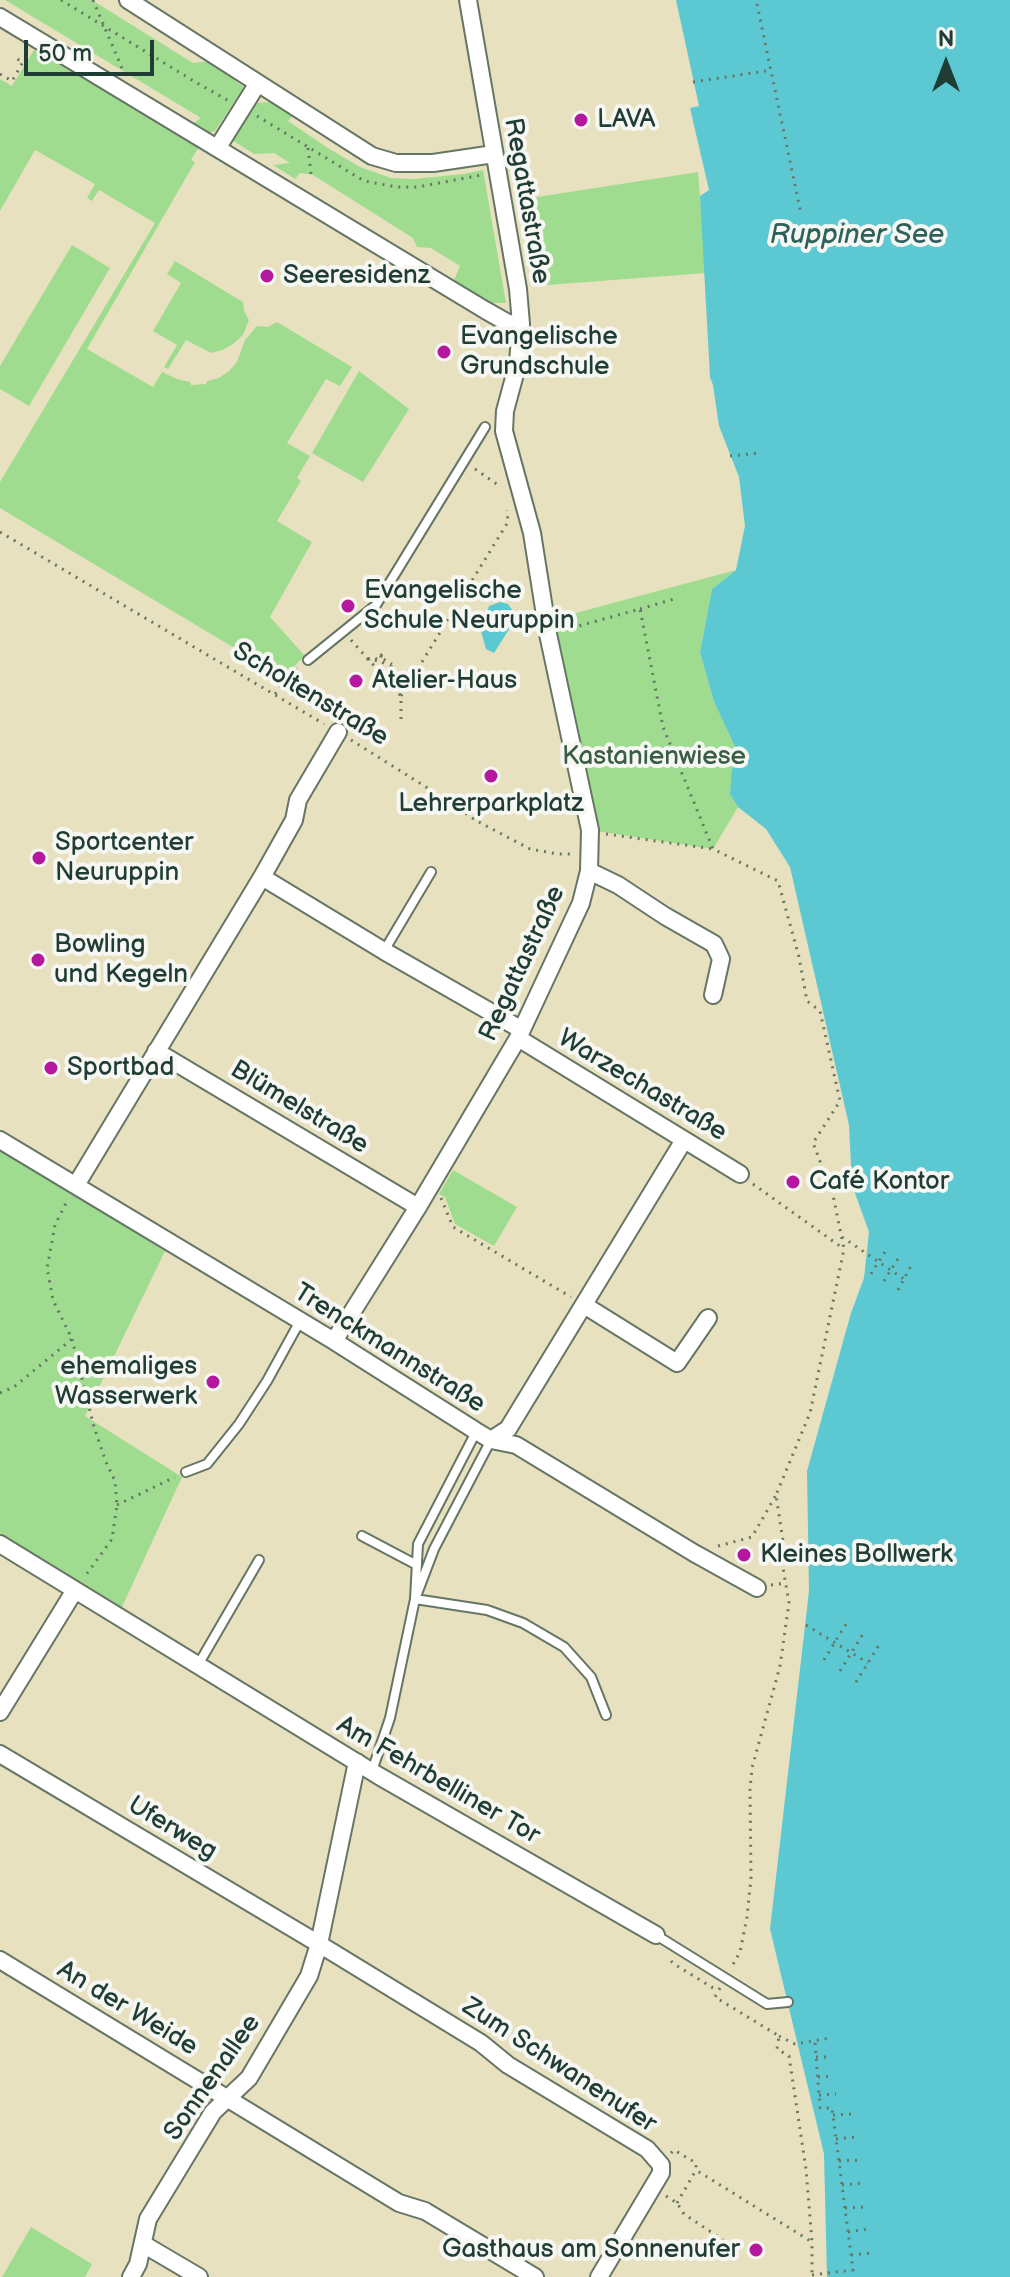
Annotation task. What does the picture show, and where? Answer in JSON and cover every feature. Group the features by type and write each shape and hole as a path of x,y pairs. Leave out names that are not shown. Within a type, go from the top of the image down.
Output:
{"street":[{"path":"128,0 372,156 396,163 433,163 494,154"},
{"name":"Regattastraße","path":"334,1341 418,1207 520,1034 581,903 589,871 591,832 548,634 532,533 504,431 505,411 518,363 521,324 518,286 468,0"},
{"path":"0,17 485,310 508,323 521,324"},
{"path":"218,147 258,83"},
{"path":"76,1185 262,877 294,820 298,800 338,732"},
{"path":"589,871 618,885 714,944 721,959 713,995"},
{"name":"Warzechastraße","path":"262,877 520,1034 740,1174"},
{"name":"Blümelstraße","path":"156,1051 418,1207"},
{"name":"Trenckmannstraße","path":"0,1140 334,1341 484,1436 516,1445 757,1588"},
{"path":"484,1436 508,1429 684,1140"},
{"path":"584,1305 677,1363 708,1318"},
{"name":"Am Fehrbelliner Tor","path":"0,1544 372,1771 656,1935"},
{"path":"0,1712 75,1590"},
{"name":"Uferweg","path":"0,1754 319,1944"},
{"name":"Sonnenallee","path":"131,2277 138,2264 148,2219 213,2112 249,2078 309,1976 319,1944 357,1762"},
{"name":"Zum Schwanenufer","path":"319,1944 481,2043 508,2065 647,2149 661,2165 661,2173 653,2188 599,2277"},
{"name":"An der Weide","path":"0,1960 228,2099"},
{"path":"228,2099 399,2203 425,2211 535,2277"},
{"path":"143,2244 199,2277"}],"lane":[{"path":"308,660 376,605 485,427"},
{"path":"384,951 431,872"},
{"path":"186,1472 207,1464 239,1424 300,1321"},
{"path":"372,1771 390,1718 415,1599 418,1544 484,1436"},
{"path":"415,1599 484,1436"},
{"path":"362,1536 417,1565"},
{"path":"198,1665 259,1560"},
{"path":"415,1599 487,1610 523,1623 564,1647 591,1677 606,1715"},
{"path":"656,1935 767,2004 788,2002"}],"path":[{"path":"61,0 364,181 418,187 488,174"},
{"path":"93,0 135,98"},
{"path":"757,4 801,214"},
{"path":"0,74 12,81 23,62 17,59"},
{"path":"693,82 772,70"},
{"path":"308,148 311,174"},
{"path":"730,456 759,453"},
{"path":"463,461 500,485 504,494"},
{"path":"401,721 401,696 508,522 507,504"},
{"name":"Scholtenstraße","path":"0,532 338,732 475,820 530,849 558,854 590,853"},
{"path":"548,634 674,599"},
{"path":"640,609 663,727 713,849"},
{"path":"343,631 401,696"},
{"path":"368,659 381,657 392,666"},
{"path":"275,695 289,675 308,660"},
{"path":"591,832 713,849 778,881 799,957 807,1001 820,1011 840,1101 813,1143 833,1195 844,1249 810,1413 776,1495 752,1537 694,1553"},
{"path":"740,1174 844,1249"},
{"path":"75,1590 112,1539 117,1505 115,1481 94,1427 72,1339 53,1300 47,1268 55,1225 76,1185"},
{"path":"428,1189 443,1199 453,1227 584,1305"},
{"path":"842,1237 904,1279"},
{"path":"871,1274 886,1250"},
{"path":"884,1281 899,1257"},
{"path":"898,1290 912,1264"},
{"path":"0,1393 14,1387 72,1339"},
{"path":"117,1505 186,1472"},
{"path":"776,1495 789,1603 780,1666 752,1768 751,1878 747,1917 740,1952 715,1997 795,2044 830,2038"},
{"path":"824,1660 846,1624"},
{"path":"806,1625 868,1663"},
{"path":"840,1671 863,1634"},
{"path":"856,1682 879,1645"},
{"path":"779,2036 777,2049 789,2056 806,2169 812,2276 853,2270 832,2108 820,2108 815,2042"},
{"path":"816,2057 832,2057"},
{"path":"818,2077 834,2076"},
{"path":"819,2095 836,2094"},
{"path":"833,2115 853,2114"},
{"path":"836,2139 857,2137"},
{"path":"661,2165 674,2150 696,2163 696,2170 677,2203"},
{"path":"839,2161 860,2160"},
{"path":"696,2170 812,2242"},
{"path":"842,2185 863,2183"},
{"path":"653,2188 677,2203 684,2214 732,2246 736,2240 738,2242"},
{"path":"845,2208 865,2207"},
{"path":"848,2232 868,2229"},
{"path":"851,2255 872,2253"}],"green space":[{"path":"5,0 92,0 193,63 212,61 234,74 235,81 244,87 215,131 204,134 191,125 201,118"},
{"path":"34,50 199,147 191,160 195,162 87,349 153,387 162,372 191,385 206,384 229,371 237,362 245,340 257,326 268,327 277,322 352,367 340,386 326,379 287,443 310,456 297,478 301,481 277,521 312,542 270,617 305,656 283,677 0,508 0,482 155,223 99,190 92,201 87,198 95,184 35,150 0,211 0,79 12,86"},
{"path":"270,102 296,112 288,121 328,148 360,167 391,178 414,179 483,170 506,303 488,303 454,280 460,266 431,248 417,247 413,238 313,175 300,173 295,179 273,165 290,163 274,153 254,154 232,140 256,103"},
{"path":"698,172 706,273 547,285 531,198"},
{"path":"72,245 110,268 29,406 0,389 0,366"},
{"path":"175,261 243,302 249,320 243,335 222,350 211,353 186,340 168,369 164,367 177,345 153,331 181,283 167,274"},
{"path":"359,371 409,409 363,482 312,453"},
{"name":"Kastanienwiese","path":"736,570 712,589 700,652 714,702 738,753 730,793 738,807 713,849 590,830 546,621"},
{"path":"0,1149 167,1247 85,1416 182,1477 122,1607 0,1533"},
{"path":"453,1170 517,1207 494,1246 455,1224 445,1197 439,1194"},
{"path":"31,2227 92,2264 85,2277 2,2277"}],"water":[{"name":"Ruppiner See","path":"676,0 1010,0 1010,2277 827,2277 824,2154 770,1929 809,1591 807,1471 851,1313 864,1278 869,1232 852,1185 849,1125 790,867 766,829 738,807 730,794 732,769 738,764 738,753 714,702 700,652 712,589 736,570 745,526 739,477 719,426 710,377 700,196 709,190 690,108 699,106"},
{"path":"500,602 508,604 517,617 494,653 486,649 481,631 489,606"}],"place":[{"name":"LAVA","path":"581,120"},
{"name":"Seeresidenz","path":"267,276"},
{"name":"Evangelische Grundschule","path":"444,352"},
{"name":"Evangelische Schule Neuruppin","path":"348,606"},
{"name":"Atelier-Haus","path":"356,681"},
{"name":"Lehrerparkplatz","path":"491,776"},
{"name":"Sportcenter Neuruppin","path":"39,858"},
{"name":"Bowling und Kegeln","path":"38,960"},
{"name":"Sportbad","path":"51,1068"},
{"name":"Café Kontor","path":"793,1182"},
{"name":"ehemaliges Wasserwerk","path":"213,1382"},
{"name":"Kleines Bollwerk","path":"744,1555"},
{"name":"Gasthaus am Sonnenufer","path":"756,2250"}]}
